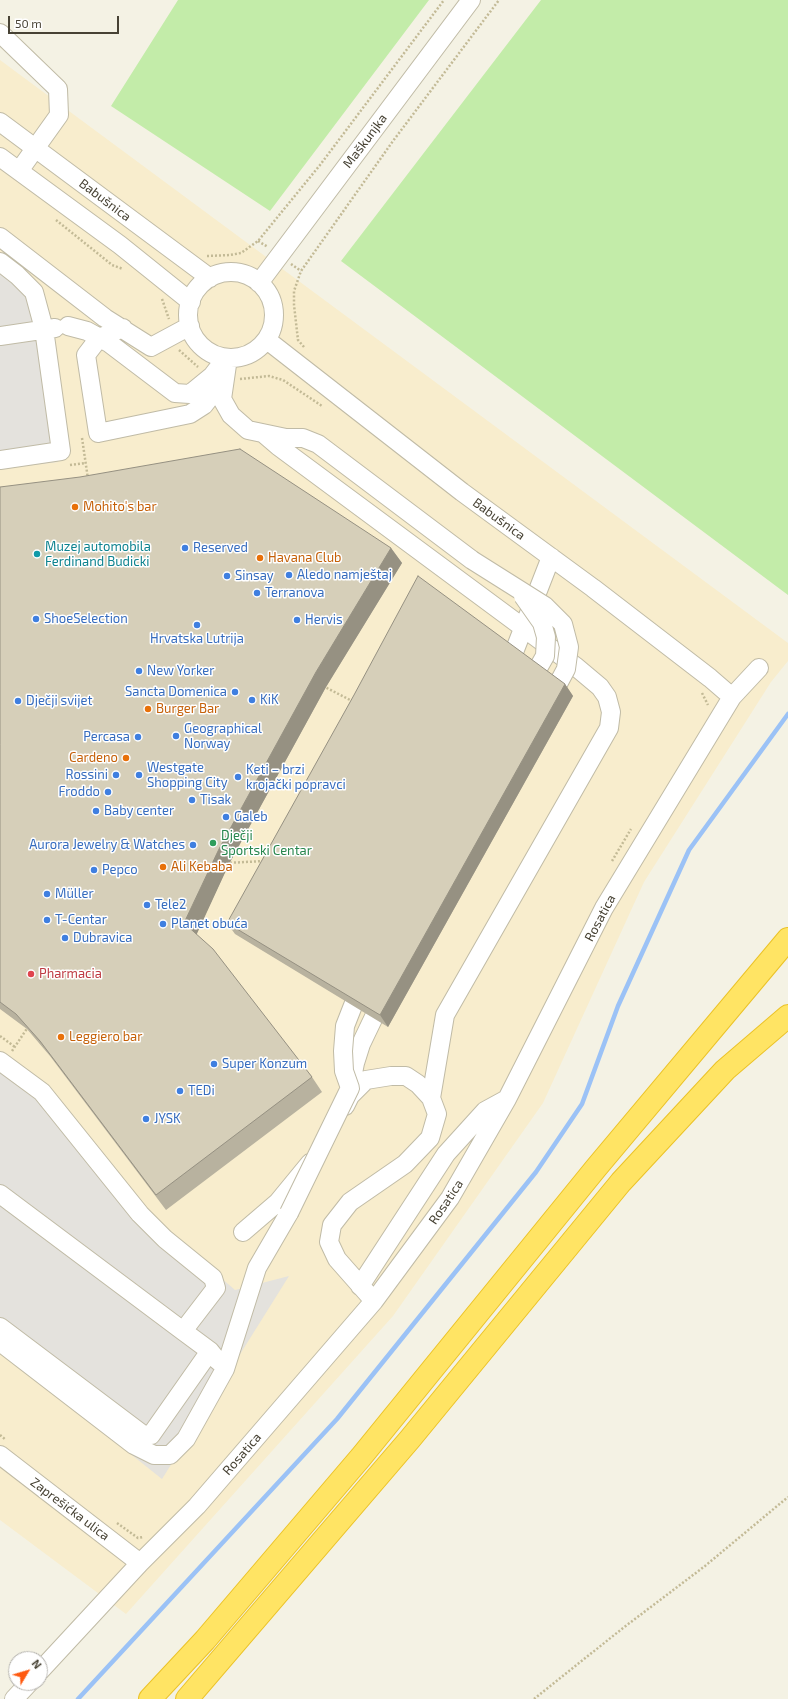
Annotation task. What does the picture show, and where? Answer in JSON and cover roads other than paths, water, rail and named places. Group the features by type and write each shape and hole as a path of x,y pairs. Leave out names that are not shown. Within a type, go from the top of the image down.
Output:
{"highway":[{"path":"150,1699 205,1640 361,1457 596,1168 788,939"},
{"path":"187,1699 404,1445 621,1182 725,1070 788,1016"}],"street":[{"name":"Maškunjka","path":"259,283 471,0"},
{"path":"0,33 58,89 59,115 19,171"},
{"name":"Babušnica","path":"0,122 210,278"},
{"name":"Babušnica","path":"0,157 120,245 191,302"},
{"path":"0,238 105,318 151,347 190,326"},
{"path":"0,262 17,275 34,292 44,330 61,451 0,460"},
{"path":"222,273 235,273 248,276 259,283 267,292 274,310 272,328 267,340 250,354 239,357 226,358 213,354 203,347 195,337 190,326 189,314 191,302 202,284 210,278 222,273"},
{"path":"0,336 68,326 105,318"},
{"path":"68,326 87,331 99,338 175,393 190,394 212,376 226,358"},
{"path":"123,328 99,338 86,355 98,433 190,414 204,404 230,379"},
{"name":"Babušnica","path":"267,340 462,492 710,678 732,697"},
{"path":"226,358 230,379 222,399 231,415 248,430 286,438 303,438 318,444 472,560 545,606 563,624 570,647 566,669 547,704"},
{"path":"264,434 278,446 575,666 600,687 607,697 611,712 609,728 445,1015 431,1098"},
{"path":"514,652 522,627 551,558"},
{"path":"518,589 542,623 546,637 545,656 525,691"},
{"name":"Rosatica","path":"48,1662 140,1563 197,1506 374,1301 450,1198 508,1099 604,908 732,697 759,668"},
{"path":"0,1342 134,1446 154,1455 170,1455 186,1439 225,1370 257,1268 289,1213 350,1088 354,1063 374,1014 394,980"},
{"path":"350,1088 344,1071 343,1051 345,1026 358,996"},
{"path":"2,1063 42,1092 140,1214 165,1240 213,1278 216,1288 183,1330"},
{"path":"243,1232 278,1202 328,1140 350,1096 366,1080 391,1076 406,1076 418,1084 431,1098 437,1114 430,1138 405,1164 350,1202 332,1225 329,1242 338,1259 374,1301"},
{"path":"360,1286 446,1154 485,1111 508,1099"},
{"path":"0,1194 183,1330 210,1352 225,1370"},
{"path":"0,1327 142,1434 151,1435 210,1352"},
{"name":"Zaprešićka ulica","path":"0,1455 140,1563"},
{"path":"14,1699 22,1691"}],"waterway":[{"path":"78,1699 337,1419 536,1172 582,1104 618,1006 689,850 788,714"}],"place":[{"name":"Mohito's bar","path":"75,507"},
{"name":"Reserved","path":"185,548"},
{"name":"Muzej automobila Ferdinand Budicki","path":"37,554"},
{"name":"Havana Club","path":"260,558"},
{"name":"Aledo namještaj","path":"289,575"},
{"name":"Sinsay","path":"227,576"},
{"name":"Terranova","path":"257,593"},
{"name":"ShoeSelection","path":"36,619"},
{"name":"Hervis","path":"297,620"},
{"name":"Hrvatska Lutrija","path":"197,625"},
{"name":"New Yorker","path":"139,671"},
{"name":"Sancta Domenica","path":"235,692"},
{"name":"KiK","path":"252,700"},
{"name":"Dječji svijet","path":"18,701"},
{"name":"Burger Bar","path":"148,709"},
{"name":"Geographical Norway","path":"176,736"},
{"name":"Percasa","path":"138,737"},
{"name":"Cardeno","path":"126,758"},
{"name":"Rossini","path":"116,775"},
{"name":"Westgate Shopping City","path":"139,775"},
{"name":"Keti – brzi krojački popravci","path":"238,777"},
{"name":"Froddo","path":"108,792"},
{"name":"Tisak","path":"192,800"},
{"name":"Baby center","path":"96,811"},
{"name":"Galeb","path":"226,817"},
{"name":"Dječji Sportski Centar","path":"213,843"},
{"name":"Aurora Jewelry & Watches","path":"193,845"},
{"name":"Ali Kebaba","path":"163,867"},
{"name":"Pepco","path":"94,870"},
{"name":"Müller","path":"47,894"},
{"name":"Tele2","path":"147,905"},
{"name":"T-Centar","path":"47,920"},
{"name":"Planet obuća","path":"163,924"},
{"name":"Dubravica","path":"65,938"},
{"name":"Pharmacia","path":"31,974"},
{"name":"Leggiero bar","path":"61,1037"},
{"name":"Super Konzum","path":"214,1064"},
{"name":"TEDi","path":"180,1091"},
{"name":"JYSK","path":"146,1119"}]}
